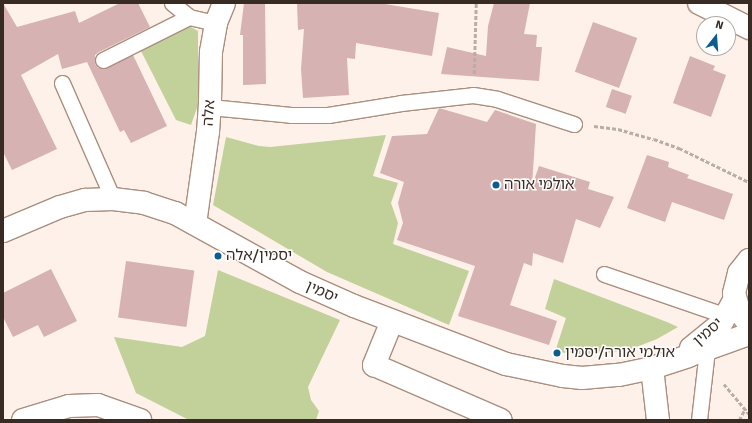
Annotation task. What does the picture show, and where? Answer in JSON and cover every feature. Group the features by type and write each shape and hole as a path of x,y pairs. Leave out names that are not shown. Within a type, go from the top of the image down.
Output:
{"street":[{"name":"אלה","path":"195,224 210,107 211,52 216,23 224,3"},
{"path":"699,3 749,28"},
{"name":"יסמין","path":"3,231 72,203 85,200 113,199 144,202 159,207 195,224 300,282 392,321 506,364 545,374 582,378 619,376 652,368 707,350 749,334"},
{"path":"749,260 742,268 736,280 731,307 739,311 749,324"},
{"name":"יסמין","path":"652,368 698,344 721,324 731,307"},
{"path":"392,321 374,365 501,420"},
{"path":"652,368 658,420"},
{"path":"23,420 69,406 91,405 98,405 121,412 140,420"}],"lane":[{"path":"172,3 189,17 216,23"},
{"path":"103,60 189,17"},
{"path":"62,83 113,199"},
{"path":"210,107 265,114 340,114 401,103 473,95 497,99 574,124"},
{"path":"604,274 731,307"},
{"path":"699,420 707,350"}],"path":[{"path":"473,95 476,3"},
{"path":"574,124 618,129 654,138 679,148 749,182"},
{"path":"722,381 749,414"},
{"path":"739,420 745,409"}],"green space":[{"path":"189,26 198,31 198,105 191,125 176,120 141,51"},
{"path":"386,135 373,176 398,183 391,203 398,223 393,244 469,271 449,325 327,272 213,205 226,137 259,146 270,147"},
{"path":"218,270 340,320 308,387 311,400 319,411 316,420 189,420 136,393 114,337 182,347 205,336"},
{"path":"554,279 678,327 657,339 631,349 606,353 581,354 555,352 566,318 545,309"}],"building":[{"path":"3,3 17,27 75,11 79,23 120,3 138,3 150,27 99,52 95,55 95,64 98,68 107,68 133,55 167,126 131,143 124,130 120,132 87,62 62,69 58,54 21,75 57,149 12,170 3,152"},
{"path":"244,3 265,3 266,84 243,85 243,35 240,35"},
{"path":"297,3 379,3 439,13 432,56 356,43 355,59 347,58 349,95 303,98 301,69 304,29 298,30"},
{"path":"494,3 530,3 524,34 537,35 536,47 542,47 539,81 441,74 447,47 486,56 488,26"},
{"path":"593,22 637,38 619,88 575,72"},
{"path":"690,56 715,66 713,70 726,75 711,117 673,103"},
{"path":"612,89 632,96 626,114 606,107"},
{"name":"אולמי אורה","path":"439,108 487,122 495,110 536,124 532,186 539,166 590,182 588,189 614,197 600,228 576,219 563,263 533,253 532,266 524,263 510,305 557,321 549,345 458,316 475,266 397,240 403,223 398,203 404,182 380,173 392,136 427,134"},
{"path":"647,155 669,162 668,167 689,175 687,178 733,194 724,220 672,202 665,222 627,208"},
{"path":"126,261 194,271 186,327 118,317"},
{"path":"51,269 77,321 44,337 38,325 13,337 3,317 3,293"}],"place":[{"name":"אולמי אורה","path":"496,185"},
{"name":"יסמין/אלה","path":"218,256"},
{"name":"אולמי אורה/יסמין","path":"557,353"}]}
